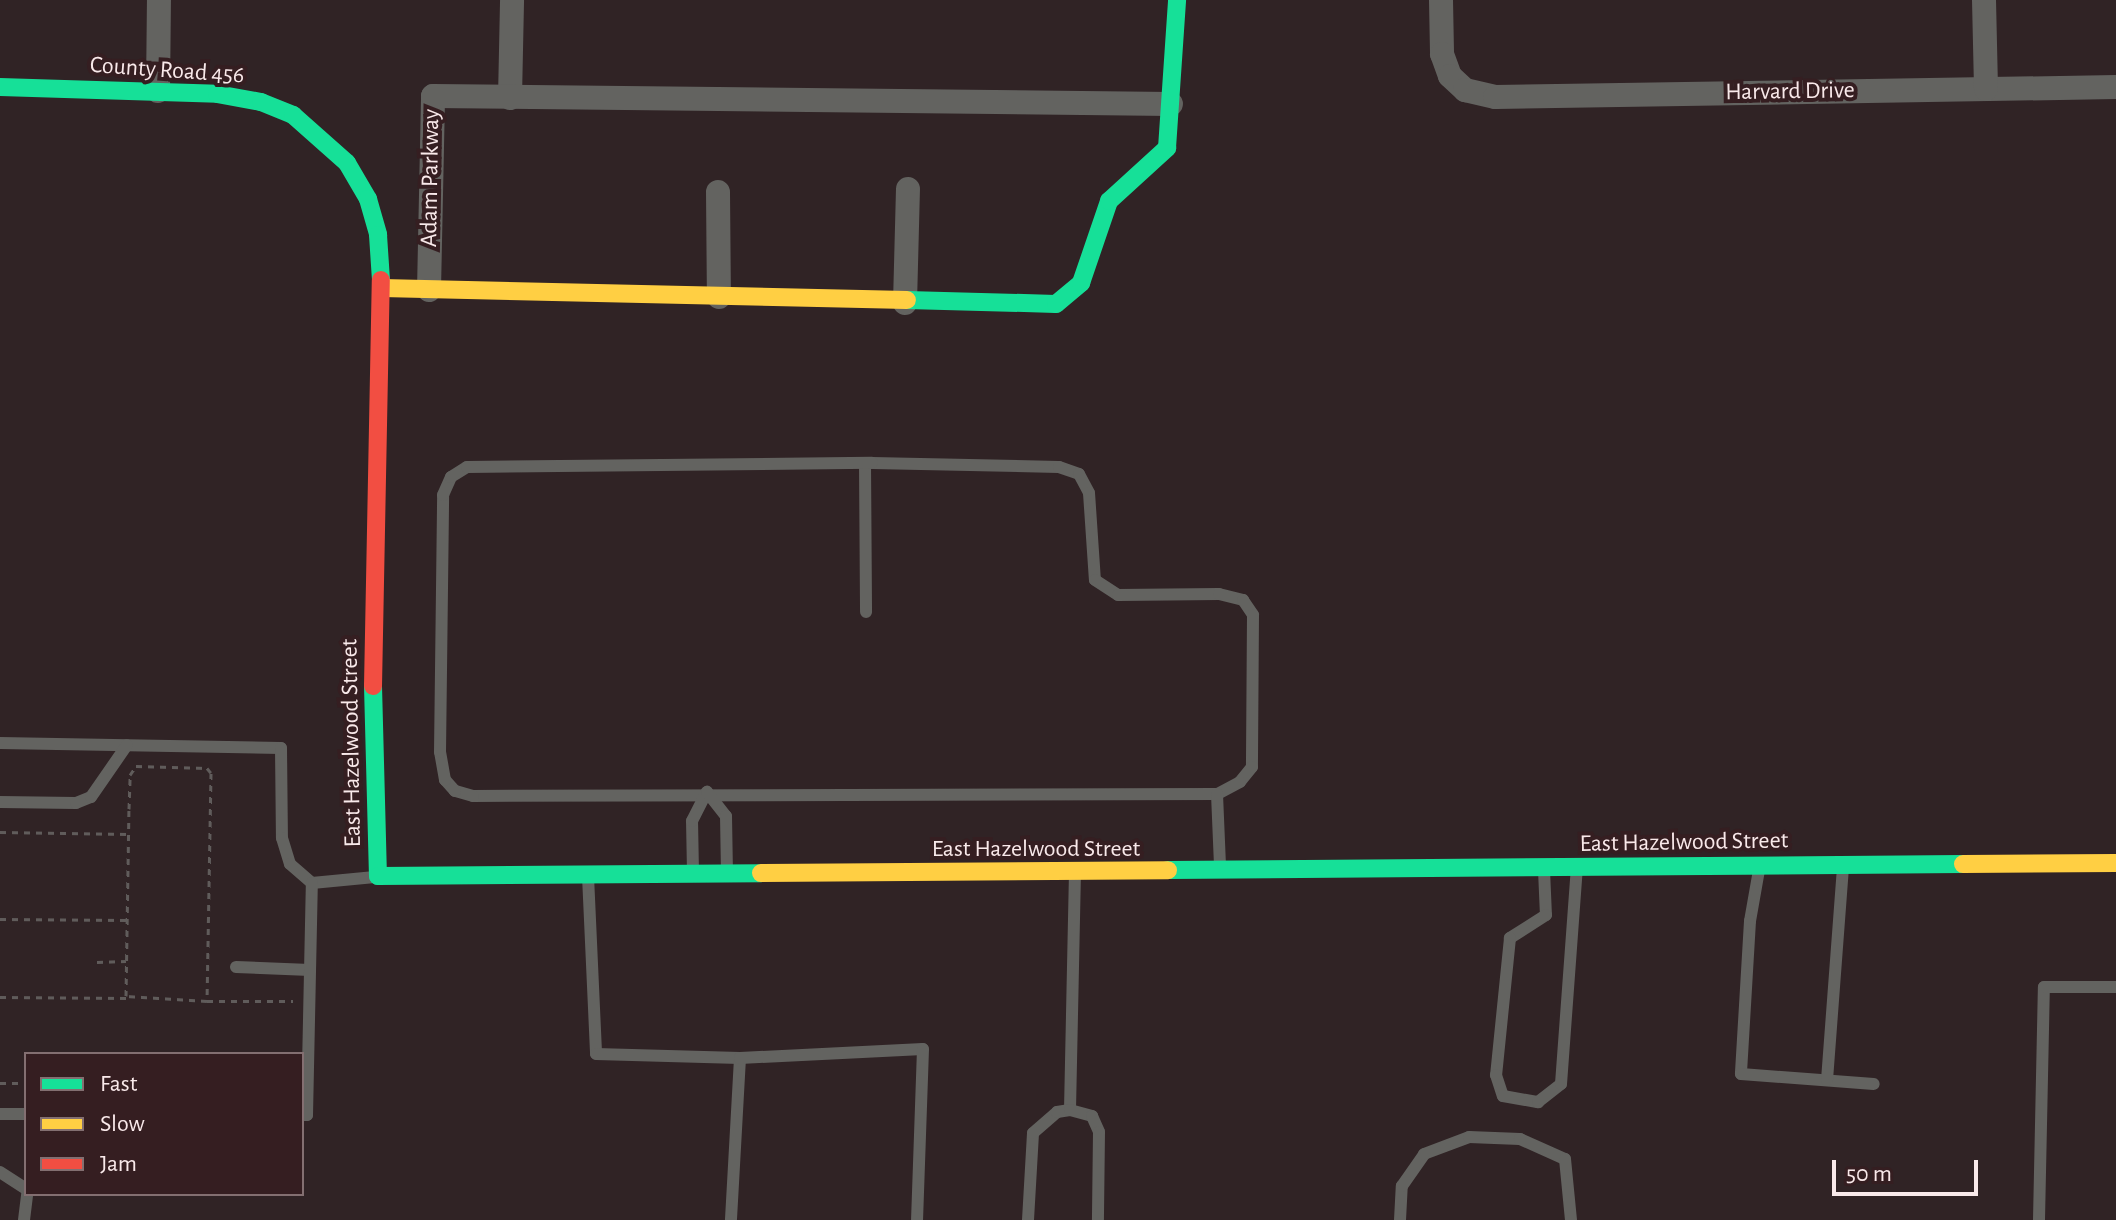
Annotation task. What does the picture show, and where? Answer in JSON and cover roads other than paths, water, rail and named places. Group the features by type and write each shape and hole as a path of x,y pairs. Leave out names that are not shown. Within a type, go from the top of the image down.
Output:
{"street":[{"path":"158,91 159,0"},
{"path":"512,0 510,98 1171,104"},
{"path":"382,288 905,303 1056,304 1081,283 1109,201 1167,148 1177,0"},
{"name":"Harvard Drive","path":"1441,0 1442,54 1450,76 1465,90 1495,97 2116,87"},
{"path":"1984,0 1986,89"},
{"name":"County Road 456","path":"0,87 158,91 261,102 293,115 321,137 347,163 368,199 378,235 382,288 379,454"},
{"name":"Adam Parkway","path":"429,290 433,96 510,98"},
{"path":"905,303 908,189"},
{"path":"718,192 719,297"},
{"name":"East Hazelwood Street","path":"379,454 373,665 378,876 1075,874 2116,863"}],"lane":[{"path":"865,463 866,612"},
{"path":"865,463 1059,467 1079,474 1089,493 1095,580 1118,595 1219,594 1243,600 1253,615 1252,767 1240,782 1217,794 707,792 473,796 455,791 445,780 440,752 443,495 451,477 467,467 865,463"},
{"path":"0,743 281,748 283,853 312,883 307,1115 304,1115"},
{"path":"0,802 76,803 91,797 127,745"},
{"path":"707,792 726,816 727,875"},
{"path":"693,876 692,821 707,792"},
{"path":"1217,794 1220,872"},
{"path":"1827,1080 1843,865"},
{"path":"1760,867 1750,921 1741,1074 1874,1084"},
{"path":"1544,869 1546,915 1510,938 1496,1075 1503,1096 1538,1102 1561,1084 1577,868"},
{"path":"1070,1110 1075,874"},
{"path":"312,883 378,876"},
{"path":"588,876 596,1054 740,1058 923,1049 917,1220"},
{"path":"236,967 310,970"},
{"path":"2039,1220 2044,987 2116,987"},
{"path":"731,1220 740,1058"},
{"path":"1028,1220 1033,1133 1057,1112 1070,1110 1092,1116 1099,1132 1098,1220"},
{"path":"0,1114 24,1114"},
{"path":"1400,1220 1402,1186 1424,1154 1469,1137 1520,1139 1565,1159 1571,1220"},
{"path":"1,1176 24,1190"},
{"path":"24,1220 27,1196"}]}
